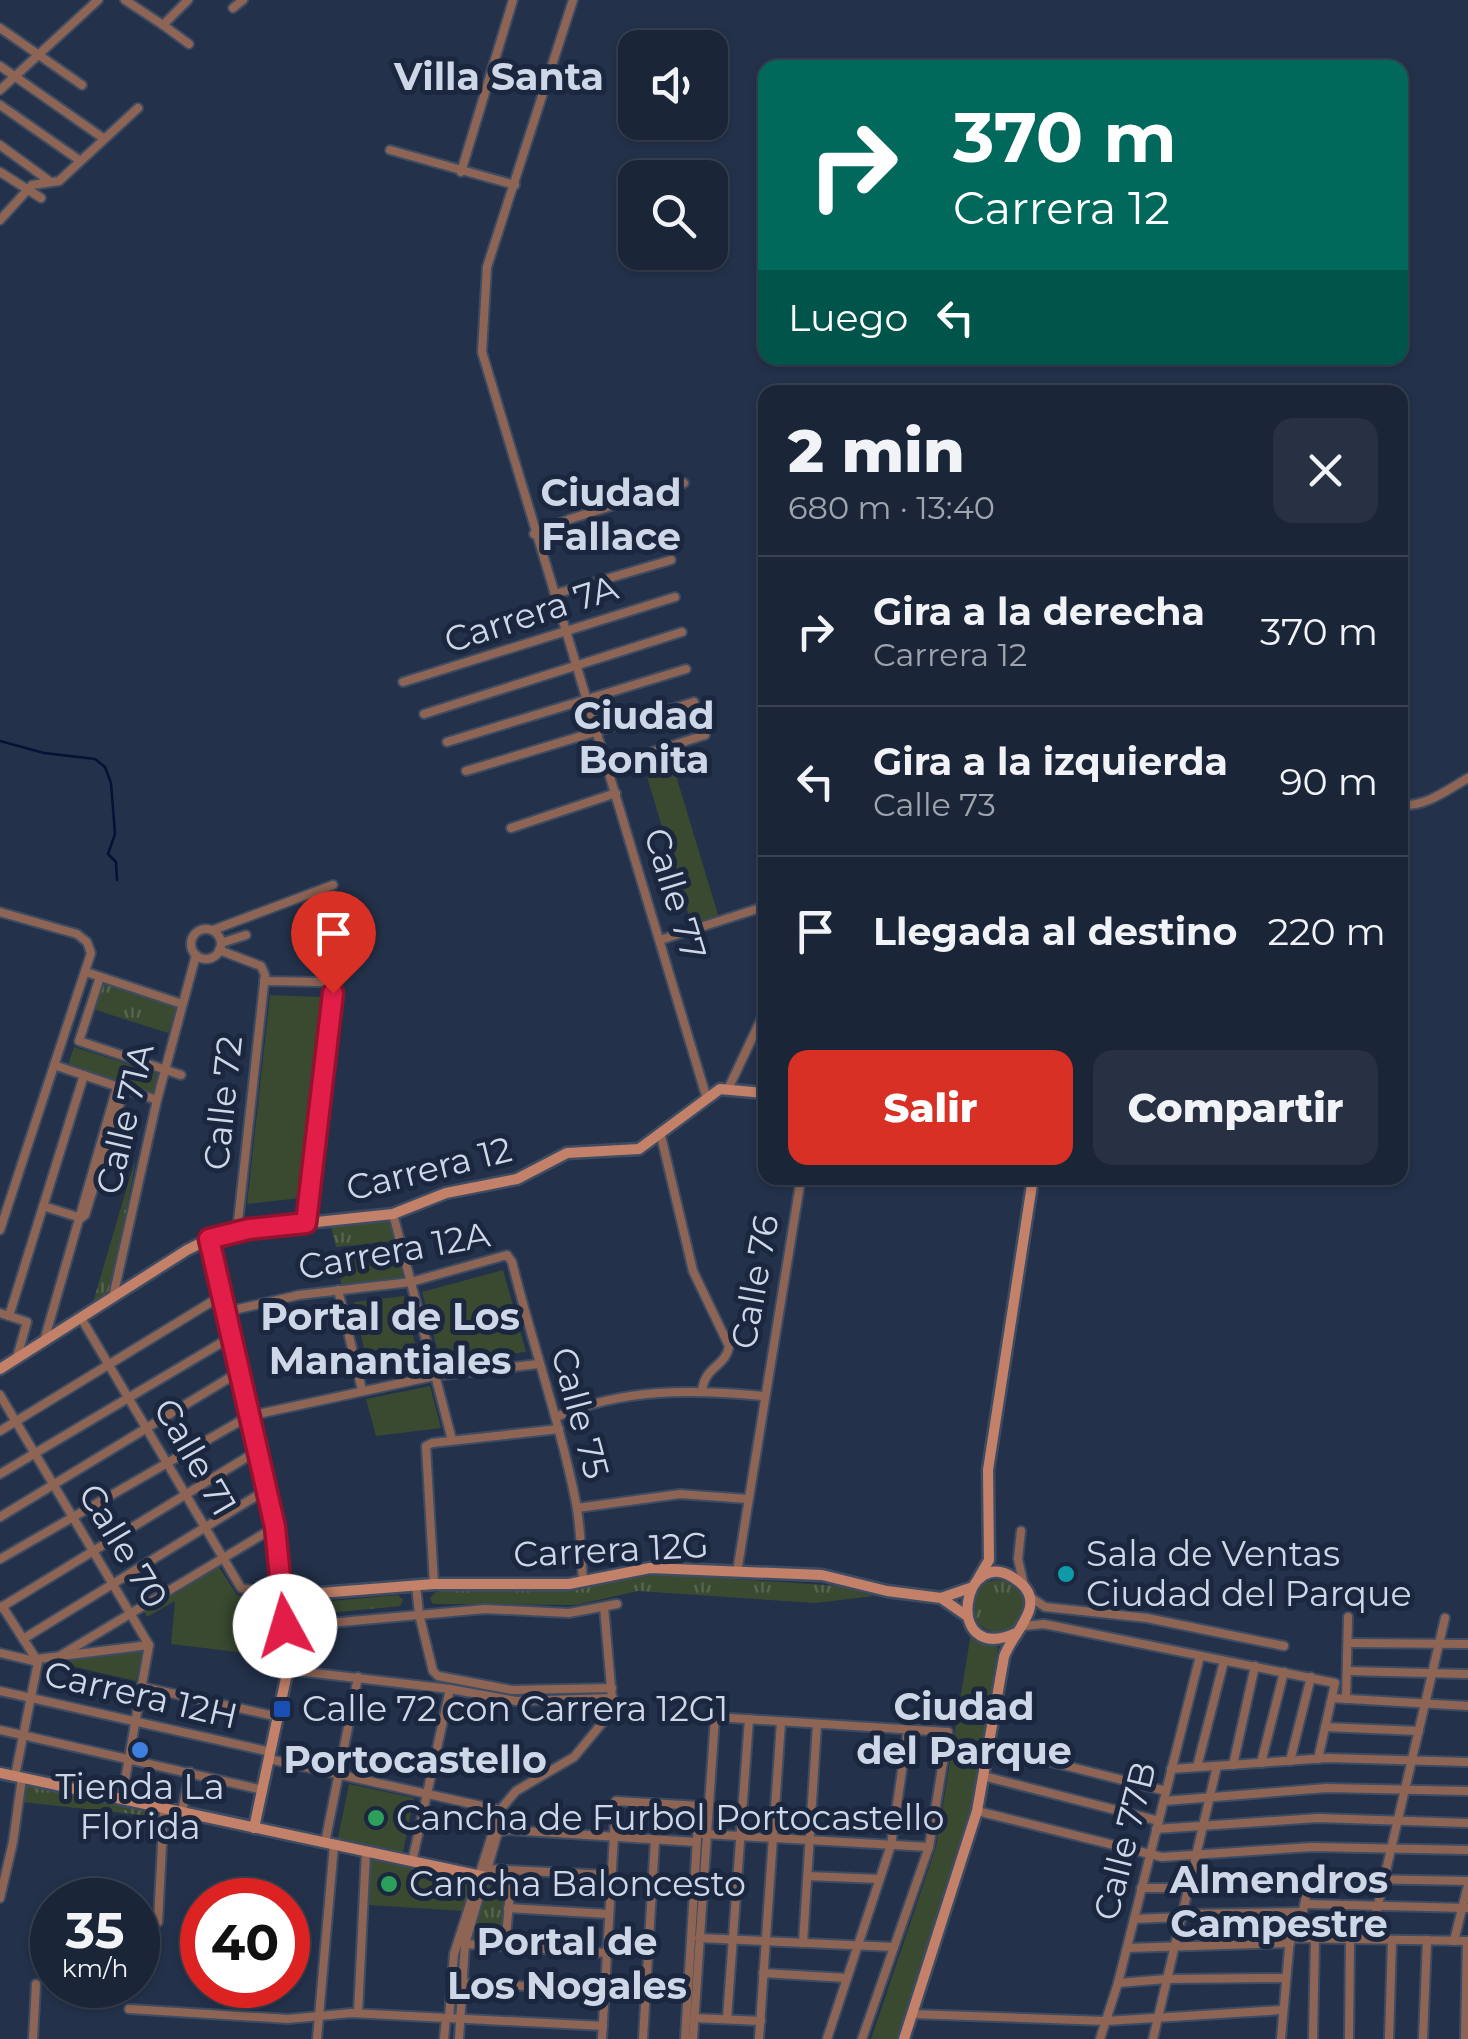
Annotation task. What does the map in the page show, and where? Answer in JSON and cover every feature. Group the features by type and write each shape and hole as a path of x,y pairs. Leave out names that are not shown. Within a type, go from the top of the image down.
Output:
{"street":[{"path":"0,90 98,0"},
{"path":"125,0 189,44"},
{"path":"137,8 146,0"},
{"path":"162,25 188,0"},
{"path":"233,8 243,0"},
{"path":"461,172 513,0"},
{"name":"Calle 77","path":"573,0 487,267 482,346 534,534 598,730 706,1099"},
{"path":"0,28 82,85"},
{"path":"0,66 104,138"},
{"path":"0,105 79,160"},
{"path":"0,145 48,180 59,181 138,108"},
{"path":"390,150 515,185"},
{"path":"0,172 41,198"},
{"path":"0,220 28,190 48,180"},
{"path":"534,534 684,483"},
{"path":"555,594 671,560"},
{"name":"Carrera 7A","path":"403,682 674,597"},
{"path":"424,714 682,632"},
{"path":"447,742 686,669"},
{"path":"466,771 694,702"},
{"path":"608,766 705,735"},
{"path":"1408,806 1434,798 1468,778"},
{"path":"511,828 616,793"},
{"path":"246,935 206,958 196,955 191,946 194,934 202,929 213,930 333,885"},
{"path":"660,940 758,909"},
{"path":"0,912 78,934 91,953 0,1230"},
{"path":"213,930 220,947 261,966 264,981 331,985 306,1223"},
{"name":"Calle 71A","path":"113,1297 157,1100 196,955"},
{"path":"86,972 182,1004"},
{"path":"100,977 79,1041 181,1076"},
{"name":"Calle 72","path":"237,1231 264,981"},
{"path":"758,1027 729,1087 758,1092"},
{"path":"54,1065 157,1100"},
{"path":"16,1358 27,1322 4,1314 84,1076"},
{"name":"Carrera 12","path":"0,1369 209,1239 237,1231 393,1214 446,1193 517,1179 567,1153 631,1150 661,1136 706,1099 729,1087"},
{"path":"44,1340 121,1088"},
{"path":"661,1136 693,1271 729,1346 728,1354 704,1377 702,1391"},
{"name":"Calle 76","path":"737,1572 800,1185"},
{"path":"1032,1185 988,1470 990,1560 974,1584 965,1606 967,1616 978,1632 987,1636 1007,1637 1020,1629 1044,1624 1335,1683 1318,1759"},
{"path":"43,1206 80,1218"},
{"path":"393,1214 452,1440"},
{"path":"209,1239 275,1527 285,1626 288,1670 254,1828"},
{"name":"Carrera 12A","path":"225,1312 299,1295 411,1282 502,1254 512,1262"},
{"name":"Calle 75","path":"512,1262 577,1508 582,1581"},
{"path":"338,1290 362,1390"},
{"path":"0,1431 221,1296"},
{"name":"Calle 71","path":"80,1318 242,1590 282,1596"},
{"path":"0,1474 231,1337"},
{"path":"0,1559 249,1416 434,1376 538,1364"},
{"path":"0,1517 239,1372"},
{"path":"556,1418 614,1398 702,1391 764,1396"},
{"name":"Calle 70","path":"0,1395 149,1645 122,1797"},
{"path":"434,1584 426,1452 432,1442 559,1429"},
{"path":"0,1898 38,1660 1,1606 257,1451"},
{"path":"23,1639 266,1490"},
{"path":"577,1508 680,1494 748,1499"},
{"path":"58,1657 275,1527"},
{"path":"904,2039 977,1810 1004,1657 1029,1616 1018,1559 1021,1531"},
{"name":"Carrera 12G","path":"282,1596 434,1584 582,1581 650,1568 822,1575 887,1592 941,1598 967,1616"},
{"path":"974,1584 987,1575 1008,1575 1045,1606 1148,1618 1284,1646"},
{"name":"Carrera 12G","path":"941,1598 974,1584"},
{"path":"416,1585 419,1614 433,1670 438,1676 512,1690 612,1688"},
{"name":"Carrera 12G","path":"285,1626 484,1610 569,1613 617,1604"},
{"path":"458,2039 465,1944 500,1810 516,1791 583,1748 611,1714 613,1698 604,1607"},
{"path":"1346,1699 1348,1617"},
{"path":"1370,1939 1445,1618"},
{"path":"1348,1643 1468,1644"},
{"path":"0,1653 38,1660 149,1645"},
{"name":"Calle 77B","path":"1100,2039 1118,1983 1200,1656"},
{"path":"1197,1768 1224,1661"},
{"path":"1233,1765 1255,1666"},
{"path":"288,1670 450,1688 516,1701 613,1698"},
{"path":"1348,1670 1468,1674"},
{"path":"1262,1763 1284,1672"},
{"path":"317,2039 322,2015 329,1844 358,1677"},
{"path":"1290,1761 1311,1677"},
{"path":"142,1687 278,1717"},
{"path":"412,1862 450,1688"},
{"name":"Carrera 12H","path":"0,1691 500,1810"},
{"path":"1332,1698 1468,1706"},
{"path":"684,2039 700,1836 715,1717 948,1732 929,1847 862,2039"},
{"path":"726,2019 749,1719"},
{"path":"759,2039 781,1722"},
{"path":"802,1942 817,1724"},
{"path":"1325,1728 1419,1731"},
{"path":"0,1730 263,1790"},
{"path":"827,2039 891,1845 908,1730"},
{"path":"988,1746 1166,1790"},
{"path":"1172,1769 1318,1759 1468,1762"},
{"path":"1153,2039 1217,1766"},
{"path":"182,1811 190,1772"},
{"path":"0,1773 412,1862 484,1874 512,1871 611,1876"},
{"path":"983,1776 1158,1825 1318,1818 1468,1823"},
{"path":"1164,1801 1328,1788 1468,1791"},
{"path":"602,2039 616,1801 699,1806 699,1938 693,2039"},
{"path":"160,1884 164,1807"},
{"path":"977,1810 1162,1857 1311,1847 1468,1850"},
{"path":"494,1833 508,1830 655,1840 740,1836 929,1847"},
{"path":"644,2039 655,1840"},
{"path":"358,2014 366,1852"},
{"path":"505,1947 512,1871"},
{"path":"444,2039 454,1954 484,1874"},
{"path":"808,1876 879,1880"},
{"path":"1281,2039 1285,1978 1310,1878"},
{"path":"1141,1888 1301,1882 1310,1878 1468,1883 1454,1941"},
{"path":"508,1908 608,1914"},
{"path":"1134,1919 1304,1908 1465,1908"},
{"path":"699,1938 894,1947"},
{"path":"1313,2039 1315,1938"},
{"path":"1127,1948 1315,1938 1468,1941 1465,2039"},
{"path":"1349,2039 1350,1939"},
{"path":"1389,2039 1392,1940"},
{"path":"1423,2039 1426,1940"},
{"path":"465,1944 607,1953"},
{"path":"763,1972 846,1978"},
{"path":"1118,1983 1285,1978"},
{"path":"462,1984 687,1994"},
{"path":"33,2039 35,2008"},
{"path":"129,2009 285,2018 358,2014 602,2026"},
{"path":"912,2014 1106,2020 1282,2010"},
{"path":"694,2018 760,2020"}],"green space":[{"path":"668,749 719,918 692,926 641,757"},
{"path":"102,982 177,1007 168,1033 93,1009"},
{"path":"270,995 321,997 300,1198 247,1204"},
{"path":"74,1047 159,1074 153,1095 67,1068"},
{"path":"136,1160 110,1294 92,1306 130,1177"},
{"path":"390,1220 394,1241 336,1247 331,1227"},
{"path":"398,1249 403,1277 341,1285 338,1256"},
{"path":"503,1270 526,1352 441,1363 422,1292"},
{"path":"404,1296 420,1365 370,1376 354,1302"},
{"path":"430,1386 441,1428 376,1436 366,1399"},
{"path":"217,1564 237,1595 273,1602 278,1657 171,1644 175,1601 147,1617 143,1609"},
{"path":"660,1574 839,1586 874,1596 815,1603 638,1591 575,1605 433,1604 430,1598 436,1592 458,1588 587,1586"},
{"path":"998,1580 1016,1588 1024,1606 1016,1624 998,1632 980,1624 972,1606 980,1588"},
{"path":"398,1595 403,1600 400,1606 297,1616 293,1609 299,1604"},
{"path":"971,1633 998,1647 973,1801 901,2039 871,2039 936,1847"},
{"path":"143,1650 136,1681 53,1662"},
{"path":"25,1781 161,1810 160,1817 22,1802"},
{"name":"Cancha de Furbol Portocastello","path":"349,1784 414,1798 403,1852 338,1838"},
{"path":"371,1857 473,1880 463,1911 368,1905"},
{"path":"491,1875 507,1876 503,1942 468,1940"}],"waterway":[{"path":"0,741 44,753 95,759 105,767 111,783 115,834 108,854 116,862 117,880"}],"place":[{"name":"Sala de Ventas Ciudad del Parque","path":"1066,1574"},
{"name":"Calle 72 con Carrera 12G1","path":"282,1709"},
{"name":"Tienda La Florida","path":"140,1750"},
{"name":"Cancha de Furbol Portocastello","path":"376,1818"},
{"name":"Cancha Baloncesto","path":"389,1884"}],"district":[{"name":"Villa Santa","path":"499,77"},
{"name":"Ciudad Fallace","path":"611,515"},
{"name":"Ciudad Bonita","path":"644,738"},
{"name":"Portal de Los Manantiales","path":"390,1339"},
{"name":"Ciudad del Parque","path":"964,1729"},
{"name":"Portocastello","path":"415,1760"},
{"name":"Almendros Campestre","path":"1279,1902"},
{"name":"Portal de Los Nogales","path":"567,1964"}],"route":[{"path":"285,1626 275,1527 209,1239 249,1229 306,1223 333,993"}]}
